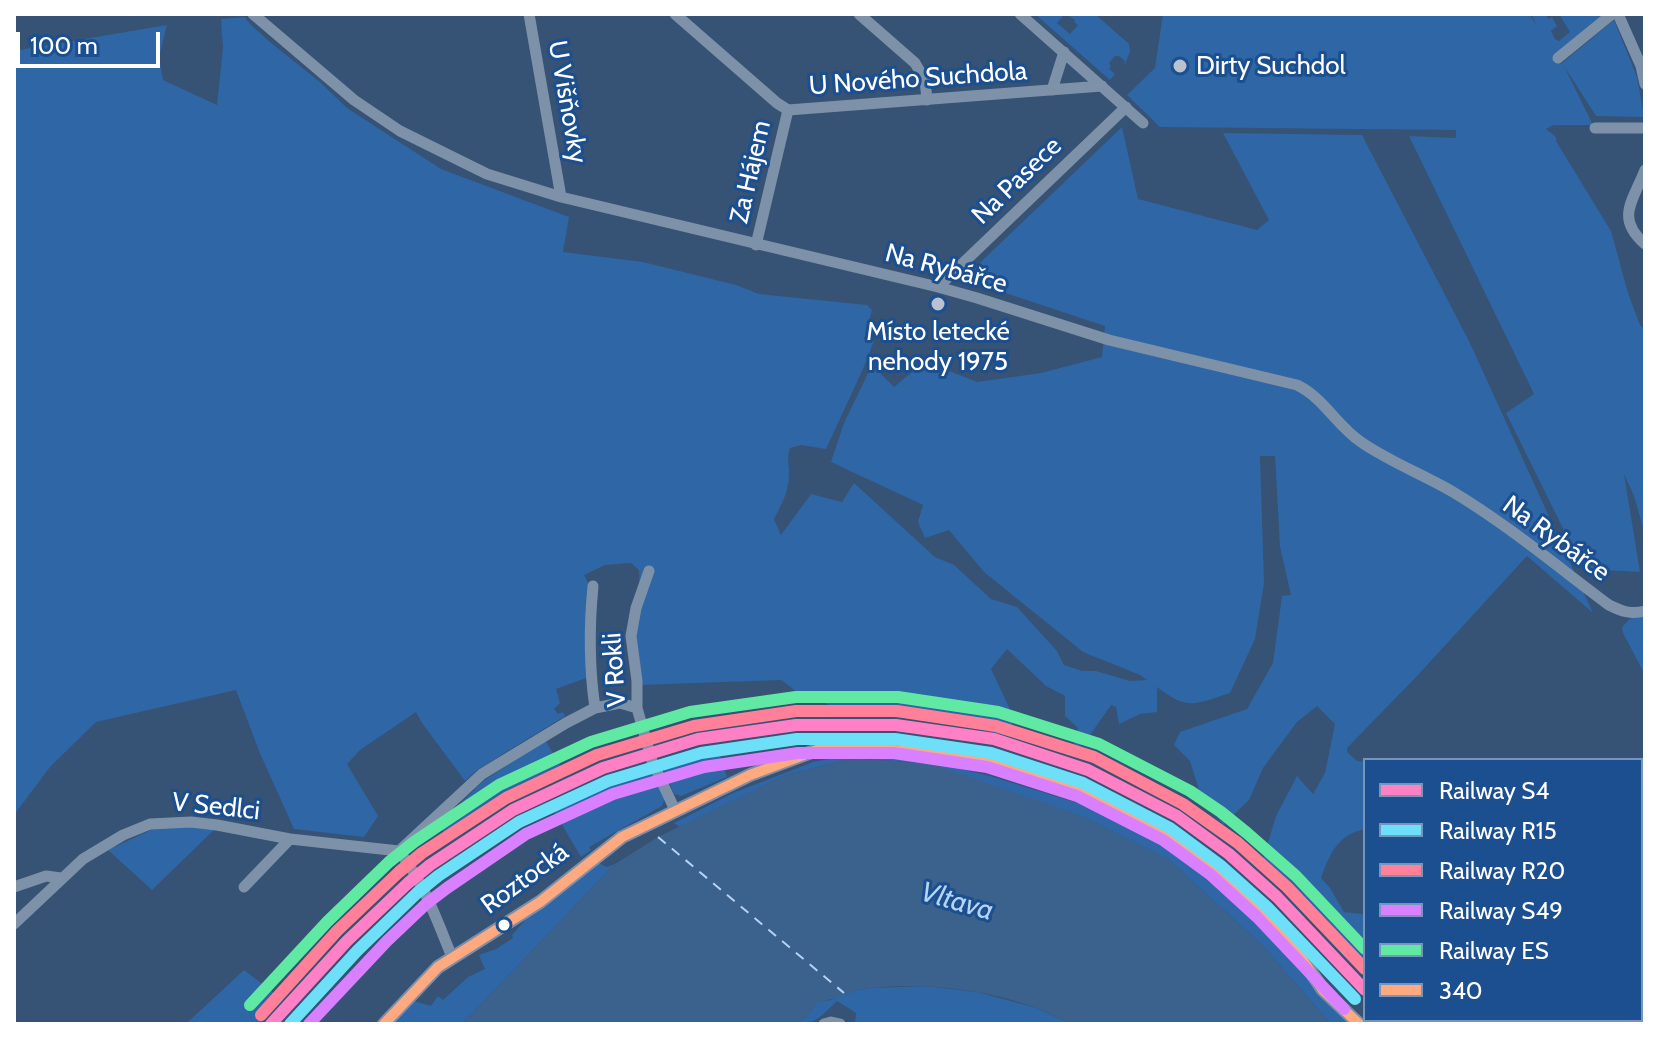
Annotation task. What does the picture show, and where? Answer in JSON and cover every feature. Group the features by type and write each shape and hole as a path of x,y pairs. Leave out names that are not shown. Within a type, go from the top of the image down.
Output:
{"main road":[{"name":"Roztocká","path":"384,1024 438,967 540,902 622,837 750,775 817,750 838,747 897,749 989,763 1078,792 1149,822 1209,864 1254,901 1286,935 1323,990 1359,1024"}],"street":[{"name":"Na Rybářce","path":"253,14 354,100 400,131 487,174 561,197 938,287 1109,340 1311,391 1334,419 1363,444 1454,493 1508,529 1609,605 1624,612 1645,611"},
{"name":"U Višňovky","path":"529,14 561,197"},
{"name":"U Nového Suchdola","path":"675,14 788,110 1102,86"},
{"path":"859,14 915,63 925,80 927,100"},
{"path":"1020,14 1143,123"},
{"path":"1558,58 1612,14"},
{"path":"1618,14 1641,66 1645,84"},
{"name":"U Nového Suchdola","path":"1052,90 1064,52"},
{"name":"Na Pasece","path":"938,287 1126,107"},
{"name":"Za Hájem","path":"756,245 788,110"},
{"path":"1595,128 1645,128"},
{"path":"1645,170 1628,217 1634,235 1645,244"},
{"name":"V Rokli","path":"649,571 636,608 631,636 637,708 652,761 675,810"},
{"path":"593,586 590,674 595,708"},
{"path":"452,957 428,895 399,851 482,774 566,723 595,708 620,703 637,708"},
{"name":"V Sedlci","path":"14,924 83,859 110,842 150,824 191,822 290,839 399,851"},
{"path":"244,887 290,839"},
{"path":"14,887 46,876 61,878"}],"shaded area":[{"path":"1035,14 1065,14 1057,23 1070,34 1078,25 1066,14 1095,14 1129,44 1130,52 1125,64 1119,56 1115,56 1109,63 1109,69 1115,74 1110,80"},
{"path":"1163,14 1529,14 1537,26 1531,14 1545,14 1549,19 1552,17 1557,26 1551,31 1559,41 1570,32 1559,14 1603,14 1556,53 1561,64 1614,20 1637,77 1644,117 1596,116 1564,66 1593,125 1553,125 1546,129 1556,137 1611,231 1628,293 1640,325 1645,330 1645,534 1624,474 1640,572 1583,569 1506,413 1534,394 1409,136 1456,138 1456,130 1160,127 1127,95 1155,68"},
{"path":"245,17 347,108 441,169 569,217 563,252 643,262 736,285 759,294 867,305 872,310 864,339 874,341 826,449 801,445 790,448 788,487 774,519 781,535 811,494 842,502 854,483 935,557 954,565 991,599 1017,607 1057,651 1064,665 1130,681 1147,680 1083,652 984,572 949,530 925,538 918,522 923,505 831,462 844,423 872,365 894,387 919,366 939,367 977,382 1041,373 1102,357 1105,326 963,279 1122,127 1138,199 1257,230 1269,220 1223,133 1362,135 1470,343 1593,613 1527,556 1347,748 1347,752 1357,761 1363,762 1363,830 1341,841 1331,854 1321,878 1344,912 1363,915 1363,961 1336,932 1317,928 1300,905 1260,869 1276,816 1297,776 1313,794 1325,773 1335,724 1317,706 1297,722 1263,768 1249,800 1223,825 1200,793 1190,761 1174,745 1180,732 1247,709 1273,663 1282,596 1291,595 1280,547 1275,456 1260,456 1264,583 1255,639 1230,693 1192,703 1177,700 1157,687 1157,712 1140,714 1119,724 1116,707 1111,705 1078,748 1074,743 1078,728 1065,716 1065,696 1046,686 1007,649 991,669 1009,707 1015,738 962,725 859,715 801,695 781,680 640,685 634,628 640,604 639,570 631,563 605,565 584,575 590,586 589,677 556,689 560,703 554,709 565,716 477,770 465,781 416,712 360,750 347,764 378,816 364,837 294,829 236,690 96,722 50,767 14,815 14,51 167,25 159,57 163,80 217,105 223,48 221,19"},
{"path":"1645,612 1644,673 1622,627 1636,613"},
{"path":"545,740 566,774 512,801 450,839 438,826 482,782"},
{"path":"719,753 727,777 681,796 674,794 662,766"},
{"path":"854,754 923,760 990,776 1137,824 1170,846 1257,916 1349,1024 1331,1024 1262,945 1168,859 932,764 854,758 783,776 681,828 674,823 733,793 813,762"},
{"path":"650,767 664,800 662,806 589,847 591,850 581,857 554,811"},
{"path":"151,827 216,828 152,890 108,850 151,830"},
{"path":"599,863 607,867 615,864 462,1024 392,1024 414,1001 431,1006 438,996 443,1000 468,977 485,969 479,955 513,938 512,935 527,918"},
{"path":"1645,947 1645,1024 1504,1024 1643,1022"},
{"path":"244,970 283,1000 260,1024 188,1022"},
{"path":"926,986 977,992 1037,1008 1071,1024 855,1024 856,1013 837,1001 815,1020 796,1024 806,1017 817,1002 831,1000 844,993 871,988"}],"water":[{"name":"Vltava","path":"854,758 932,764 1085,817 1168,859 1262,945 1331,1024 1071,1024 1037,1008 997,996 955,989 892,986 864,989 817,1002 806,1017 796,1024 462,1024 615,864 658,837 783,776"}],"ferry route":[{"path":"658,837 844,993"}],"rail line":[{"name":"ES","path":"250,1005 327,922 389,862 499,785 591,742 690,712 796,697 898,697 998,712 1099,744 1190,791 1221,812 1296,876 1363,947"},
{"name":"R20","path":"261,1015 337,931 399,872 422,853 506,798 597,755 694,726 796,711 897,711 996,726 1094,757 1183,804 1238,843 1287,887 1363,967"},
{"name":"S4","path":"271,1024 347,941 408,883 513,810 603,768 698,739 796,725 896,725 994,739 1088,770 1177,816 1229,854 1277,897 1363,988"},
{"name":"R15","path":"290,1024 357,951 417,893 519,822 608,781 701,753 797,739 895,739 991,753 1083,783 1170,828 1220,865 1267,907 1355,999"},
{"name":"S49","path":"309,1024 426,904 526,834 613,794 704,767 798,753 894,753 987,767 1077,796 1163,840 1211,875 1257,917 1344,1009"}],"transit line":[{"name":"340","path":"384,1024 438,967 540,902 622,837 750,775 817,750 862,747 946,755 989,763 1078,792 1149,822 1209,864 1254,901 1286,935 1323,990 1359,1024"}],"place":[{"name":"Dirty Suchdol","path":"1180,66"},
{"name":"Místo letecké nehody 1975","path":"938,304"}]}
